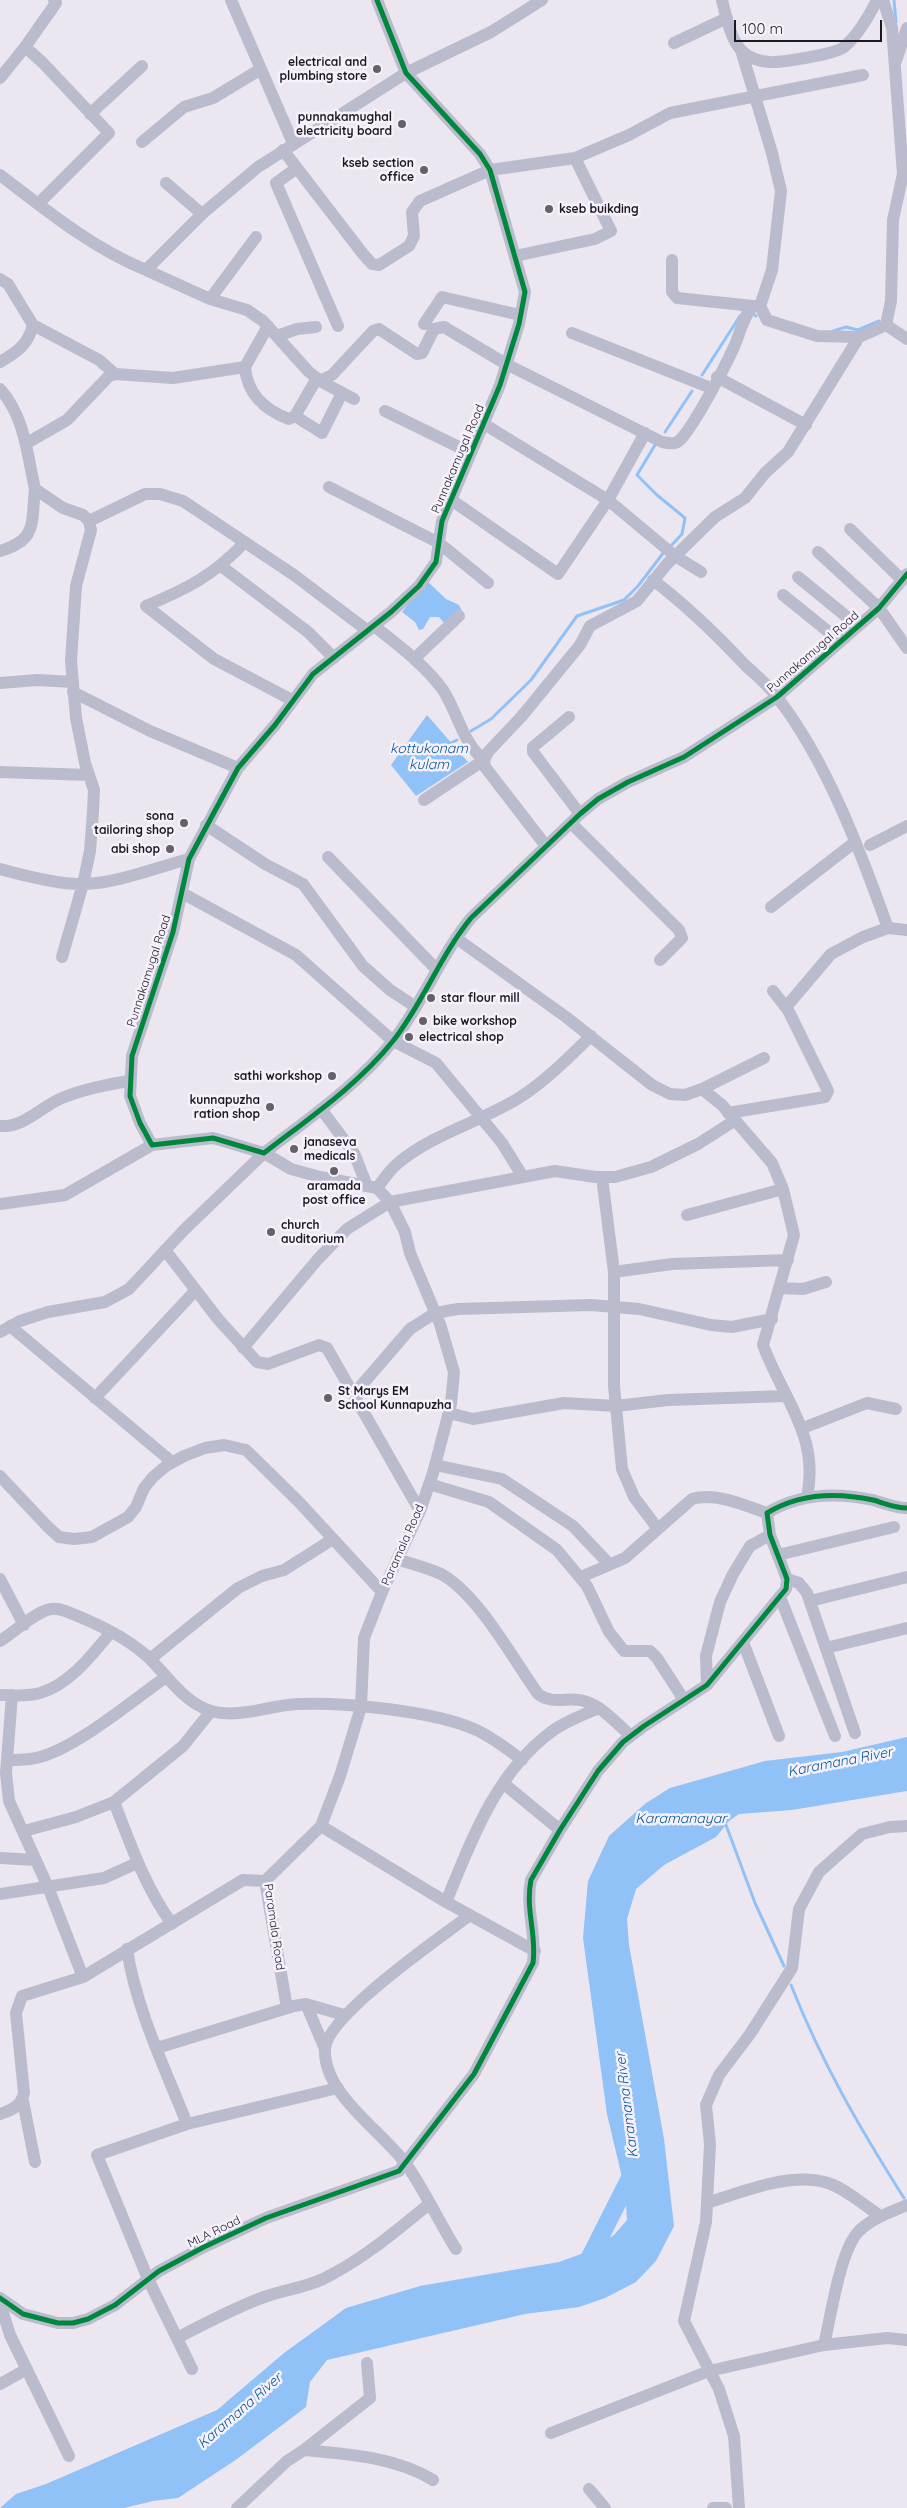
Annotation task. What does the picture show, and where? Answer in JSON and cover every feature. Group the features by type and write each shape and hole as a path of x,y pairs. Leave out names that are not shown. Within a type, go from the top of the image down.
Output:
{"street":[{"path":"0,78 44,24 56,3 54,0"},
{"path":"232,0 261,69 297,168 363,254 372,264 379,265 409,246 414,236 412,212 420,201 490,170 575,158 629,135 670,113 863,75"},
{"name":"Punnakamugal Road","path":"152,1145 140,1123 130,1096 129,1081 132,1056 173,932 188,859 238,768 275,726 292,700 314,674 371,629 419,586 436,562 442,521 500,385 525,292 490,170 480,154 406,73 377,0"},
{"path":"146,270 202,214 240,180 288,147 406,73 491,32 542,0"},
{"path":"268,326 245,367 246,382 263,405 289,419 295,416 319,380 332,375 367,336 380,328 417,354 422,353 434,329 444,327 506,364 662,442 672,444 679,441 733,348 748,310 757,306 772,270 781,191 741,50 727,18 722,0"},
{"path":"741,50 754,60 770,62 810,57 843,48 869,17 877,0"},
{"path":"883,0 892,28 894,64 903,117 905,169 902,202 892,220 891,301 886,324"},
{"path":"674,43 727,18"},
{"path":"894,64 907,28"},
{"path":"25,47 42,62 109,133 38,204"},
{"path":"90,114 142,66"},
{"path":"142,142 184,107 213,98 261,69"},
{"path":"515,256 594,239 611,231 575,158"},
{"path":"297,168 276,183 338,326"},
{"path":"0,175 106,251 210,299 247,310 268,326 319,380 354,400"},
{"path":"166,183 202,214"},
{"path":"210,299 256,237"},
{"path":"672,260 672,292 678,298 757,306 767,320 817,336 859,337 886,324"},
{"path":"0,279 8,284 33,325 93,357 115,374"},
{"path":"424,324 442,298 520,315"},
{"path":"886,324 907,339"},
{"path":"0,362 22,348 30,338 33,325"},
{"path":"277,336 297,329 316,327"},
{"path":"572,333 714,383 806,425"},
{"path":"424,800 484,760 488,752 522,716 574,652 590,626 636,601 675,556 715,518 745,498 765,473 788,452 859,337"},
{"path":"27,442 67,420 109,376 115,374 173,378 245,367"},
{"path":"0,389 14,408 27,442 35,489 30,531 25,541 17,546 0,551"},
{"path":"295,416 322,433 342,393"},
{"path":"385,411 471,453"},
{"path":"484,424 608,500 675,556 701,572"},
{"path":"450,500 558,574 608,500 645,433"},
{"path":"329,487 439,543 488,583"},
{"path":"35,489 63,508 83,515 89,521 91,530 79,574 74,604 71,661 76,718 94,790 94,811 90,851 83,884 62,957"},
{"path":"89,521 145,494 160,494 183,501 294,575 414,659 442,690 474,752 484,760 485,767 546,846"},
{"path":"850,529 905,577"},
{"path":"245,542 221,566 187,588 146,606 214,659 292,700"},
{"path":"818,552 879,608 907,648"},
{"path":"221,566 308,632 334,658"},
{"path":"798,577 858,626"},
{"name":"Punnakamugal Road","path":"5,1329 48,1312 105,1302 129,1289 165,1250 264,1153 321,1109 354,1080 393,1041 470,918 575,818 598,799 628,782 684,757 777,697 879,608 905,577"},
{"path":"654,580 690,608 777,697 812,751 855,842 888,928"},
{"path":"783,595 840,641"},
{"path":"414,659 459,616"},
{"path":"0,683 37,680 73,687 150,731 238,768"},
{"path":"569,717 534,747 533,752 575,818 679,930 682,938 660,960"},
{"path":"0,772 89,775"},
{"path":"206,825 265,864 303,884 363,966 390,990 416,1007"},
{"path":"870,845 907,826"},
{"path":"771,907 855,842"},
{"path":"328,857 437,970"},
{"path":"0,869 24,876 83,884 134,874 188,859"},
{"path":"182,893 296,955 393,1041 436,1064 502,1143 523,1178"},
{"path":"786,1007 832,954 863,937 888,928 907,930"},
{"path":"456,938 592,1036 652,1084 670,1094 685,1096 764,1058"},
{"path":"243,1348 324,1253 347,1229 390,1202 555,1171 615,1177 651,1166 698,1144 731,1117 825,1097 828,1091 824,1082 786,1007 773,991"},
{"path":"372,1187 395,1165 412,1153 440,1136 481,1118 520,1097 546,1080 592,1036"},
{"path":"0,1126 26,1120 60,1098 129,1081"},
{"path":"702,1089 731,1117 772,1163 783,1189 794,1235 772,1319 763,1344 786,1396 803,1428 811,1469 807,1497"},
{"path":"321,1109 354,1153 372,1187"},
{"path":"0,1204 65,1196 152,1145 214,1138 264,1153 291,1169 372,1187"},
{"path":"602,1177 614,1272 616,1406 622,1469 627,1484 658,1530"},
{"name":"Paramala Road","path":"287,2008 265,1881 321,1826 361,1707 364,1638 382,1592 420,1511 436,1465 449,1413 454,1372 440,1324 410,1253 405,1232 390,1202 372,1187"},
{"path":"687,1215 783,1189"},
{"path":"165,1250 195,1291 257,1362 268,1364 304,1349 319,1346 327,1348 420,1511"},
{"path":"614,1272 672,1264 788,1260"},
{"path":"780,1288 803,1289 826,1282"},
{"path":"95,1398 195,1291"},
{"path":"354,1394 410,1329 435,1314 458,1309 522,1309 568,1304 614,1307 639,1309 711,1325 732,1327 772,1319"},
{"path":"5,1329 95,1398 172,1462"},
{"path":"449,1413 474,1419 564,1402 616,1406 683,1399 786,1396"},
{"path":"803,1428 862,1404 867,1403 896,1408"},
{"path":"0,1476 47,1526 59,1536 74,1540 92,1537 128,1517 136,1507 144,1488 172,1462 204,1448 224,1445 246,1450 298,1500 382,1592"},
{"path":"436,1465 502,1479 573,1526 609,1564"},
{"path":"429,1484 489,1502 557,1550 581,1577 618,1644 624,1651 650,1651 657,1658 684,1700"},
{"path":"581,1577 625,1558 685,1504 700,1497 727,1500 767,1513 784,1503 807,1497 841,1496 907,1508"},
{"path":"535,1951 528,1896 531,1880 592,1779 631,1736 707,1684 786,1589 787,1579 770,1534 767,1513"},
{"path":"778,1555 894,1527"},
{"path":"707,1684 706,1656 720,1602 733,1574 750,1546 770,1534"},
{"path":"150,1659 238,1588 262,1576 284,1570 334,1539"},
{"path":"397,1559 442,1575 466,1594 497,1634 538,1694 545,1699 556,1702 577,1700 587,1702 599,1708 631,1736"},
{"path":"810,1602 907,1577"},
{"path":"0,1579 24,1625"},
{"path":"787,1579 799,1583 810,1602 855,1733"},
{"path":"780,1598 835,1736"},
{"path":"0,1641 49,1609 55,1608 111,1632 150,1659 174,1686 201,1706 211,1710 233,1713 298,1704 361,1707 454,1722 476,1729 522,1760"},
{"path":"826,1648 907,1628"},
{"path":"83,1977 48,1887 35,1860 24,1830 16,1820 9,1801 6,1695 41,1693 55,1686 71,1675 111,1632"},
{"path":"743,1642 779,1736"},
{"path":"7,1760 29,1760 48,1755 73,1742 166,1677"},
{"path":"446,1902 474,1834 503,1783 522,1760 556,1728 599,1708"},
{"path":"24,1830 76,1817 114,1802 183,1746 211,1710"},
{"path":"503,1783 560,1830"},
{"path":"114,1802 137,1863 156,1902 172,1924"},
{"path":"321,1826 446,1902 535,1951"},
{"path":"740,2508 734,2436 719,2389 684,2321 706,2222 710,2144 706,2105 719,2075 750,2034 792,1968 799,1909 819,1872 862,1834 890,1827 907,1826"},
{"path":"0,1858 35,1860"},
{"path":"0,1894 104,1878 137,1863"},
{"path":"0,2114 18,2106 22,2101 24,2093 16,2013 19,2000 28,1994 83,1977 243,1880 265,1881"},
{"path":"325,2049 331,2032 344,2016 415,1956 470,1915"},
{"path":"127,1949 130,1968 157,2048 187,2124"},
{"name":"MLA Road","path":"0,2298 23,2314 58,2323 74,2323 88,2319 115,2305 159,2270 204,2247 266,2218 384,2178 399,2171 474,2074 533,1963 535,1951"},
{"path":"306,2004 325,2049 329,2070 338,2088 406,2164 456,2249"},
{"path":"157,2048 287,2008 306,2004 344,2016"},
{"path":"192,2369 148,2279 97,2156 187,2124 338,2088"},
{"path":"22,2101 35,2162"},
{"path":"707,2203 756,2187 814,2179 830,2183 880,2216"},
{"path":"177,2338 224,2313 258,2299 325,2278 376,2247 429,2204"},
{"path":"824,2345 849,2244 860,2230 880,2216 907,2205"},
{"path":"0,2303 10,2335 69,2456"},
{"path":"551,2433 709,2371 824,2345 887,2338 907,2340"},
{"path":"236,2508 287,2461 304,2450 370,2398 367,2363"},
{"path":"0,2384 27,2369"},
{"path":"304,2450 357,2455 416,2470 433,2480"},
{"path":"589,2489 605,2508"},
{"path":"713,2508 726,2508"}],"water":[{"path":"427,581 446,599 459,605 462,611 445,624 439,617 430,617 423,629 419,630 415,622 402,612 420,588 424,590"},
{"name":"kottukonam kulam","path":"427,715 468,762 416,796 391,765"},
{"name":"Karamanayar","path":"907,1737 907,1791 792,1810 739,1814 729,1821 716,1837 664,1865 636,1889 627,1919 629,1945 664,2139 674,2226 656,2261 636,2282 605,2298 579,2307 525,2314 327,2360 310,2382 306,2407 237,2459 178,2498 153,2501 124,2508 0,2508 16,2494 46,2484 217,2410 284,2353 346,2308 420,2286 559,2262 589,2251 614,2235 627,2220 625,2190 607,2114 583,1938 588,1881 609,1836 646,1803 670,1788 765,1761 842,1752"}],"waterway":[{"path":"894,0 896,22"},
{"path":"702,375 740,316"},
{"path":"833,331 846,327 858,330 879,321"},
{"path":"665,432 692,391"},
{"path":"655,445 637,475 657,495 685,518 682,534 669,548"},
{"path":"471,731 491,719 531,680 577,616 624,600 638,586 664,552"},
{"path":"449,744 457,740"},
{"path":"722,1823 726,1825 755,1903 784,1966"},
{"path":"791,1985 815,2041 842,2094 904,2198"},
{"name":"Karamana River","path":"583,2266 586,2265 635,2168"}],"cycle path":[{"path":"377,0 406,73 480,154 490,170 525,292 519,324 500,385 442,521 436,562 419,586 391,612 313,674 275,725 238,768 189,859 173,932 132,1056 130,1096 140,1123 152,1145 213,1138 264,1153 332,1101 379,1057 404,1026 450,948 471,918 580,814 598,799 628,782 684,757 777,697 879,608 907,574"},
{"path":"0,2298 23,2314 58,2323 73,2323 88,2319 115,2305 159,2271 204,2247 266,2218 399,2171 474,2074 533,1963 534,1942 529,1901 531,1880 598,1771 623,1742 707,1685 786,1589 787,1579 770,1535 767,1513 791,1502 818,1496 859,1497 907,1508"}],"place":[{"name":"electrical and plumbing store","path":"377,69"},
{"name":"punnakamughal electricity board","path":"402,124"},
{"name":"kseb section office","path":"424,170"},
{"name":"kseb buikding","path":"549,209"},
{"name":"sona tailoring shop","path":"184,823"},
{"name":"abi shop","path":"170,849"},
{"name":"star flour mill","path":"431,998"},
{"name":"bike workshop","path":"423,1021"},
{"name":"electrical shop","path":"409,1037"},
{"name":"sathi workshop","path":"332,1076"},
{"name":"kunnapuzha ration shop","path":"270,1107"},
{"name":"janaseva medicals","path":"294,1149"},
{"name":"aramada post office","path":"334,1171"},
{"name":"church auditorium","path":"271,1232"},
{"name":"St Marys EM School Kunnapuzha","path":"328,1398"}]}
